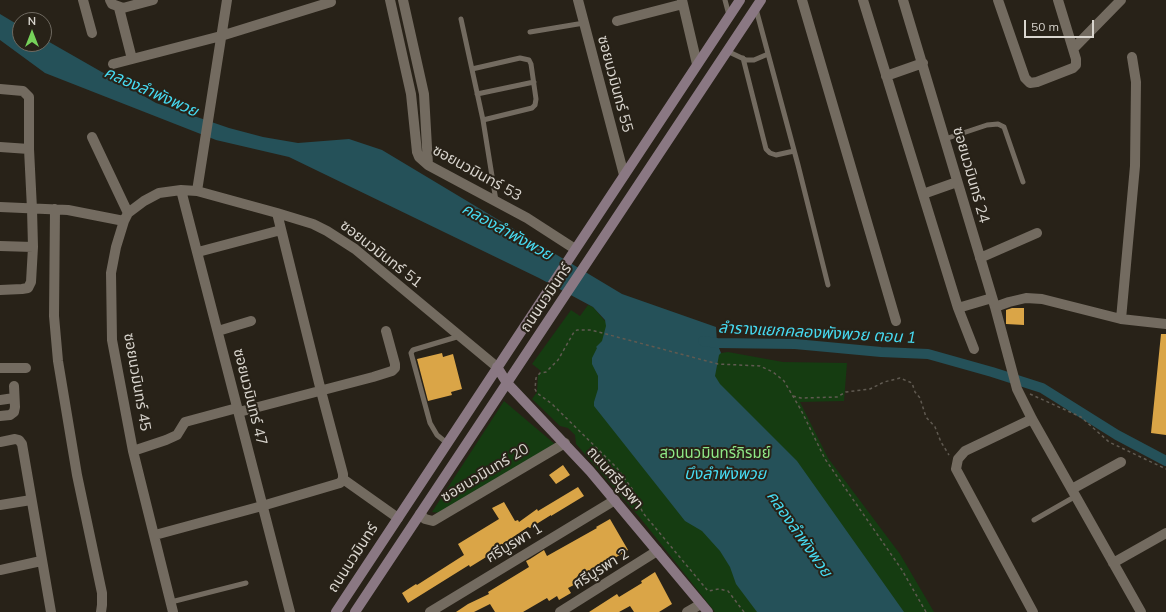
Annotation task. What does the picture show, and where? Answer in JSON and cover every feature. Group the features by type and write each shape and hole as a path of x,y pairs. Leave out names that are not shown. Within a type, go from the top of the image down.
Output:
{"main road":[{"name":"ถนนนวมินทร์","path":"336,612 740,0"},
{"name":"ถนนนวมินทร์","path":"355,612 758,4"},
{"name":"ถนนศรีบูรพา","path":"497,367 507,383 565,443 615,500 708,612"}],"street":[{"path":"83,0 92,34"},
{"path":"110,0 112,4 119,8 153,0"},
{"path":"197,191 227,0"},
{"name":"ซอยนวมินทร์ 53","path":"390,0 411,94 417,152 419,157 428,165 527,218 575,249"},
{"path":"403,0 424,94 428,165"},
{"name":"ซอยนวมินทร์ 55","path":"578,0 624,176"},
{"path":"802,0 896,321"},
{"path":"863,0 958,308 974,349"},
{"name":"ซอยนวมินทร์ 24","path":"903,0 994,303 1017,386 1032,419 1140,612"},
{"path":"998,0 1025,78 1030,83 1037,82 1073,68 1076,65 1076,59 1058,0"},
{"path":"1073,49 1121,0"},
{"path":"113,64 221,36 331,2"},
{"path":"617,20 682,2 697,64"},
{"path":"119,8 132,59"},
{"path":"1121,319 1134,166 1136,82 1132,57"},
{"path":"886,76 922,63"},
{"path":"0,89 23,91 29,97 29,149 32,209 30,285 28,288 0,290"},
{"path":"92,137 126,217"},
{"path":"0,147 29,149"},
{"path":"923,194 957,182"},
{"path":"0,207 68,210 126,217 144,201 159,193 181,190"},
{"name":"ซอยนวมินทร์ 51","path":"181,190 197,191 277,213 313,224 327,231 355,250 497,367"},
{"name":"ซอยนวมินทร์ 47","path":"181,190 290,612"},
{"path":"55,209 54,316 58,361 77,475 102,593 101,612"},
{"path":"155,534 262,506 340,483 343,479 344,474 321,391 277,213"},
{"name":"ซอยนวมินทร์ 45","path":"126,217 116,246 112,273 112,340 134,451 172,607"},
{"path":"198,252 281,230"},
{"path":"980,258 1038,233"},
{"path":"0,246 32,247"},
{"path":"958,308 1009,302 1026,298 1042,299 1121,319 1166,324"},
{"path":"218,331 251,321"},
{"path":"134,451 176,435 185,422 321,391 392,371 395,368 395,364 386,331"},
{"path":"0,368 26,368"},
{"path":"0,416 10,415 14,412 14,386"},
{"path":"0,400 14,398"},
{"path":"1032,419 966,451 958,459 956,469 1032,612"},
{"path":"0,442 15,439 19,440 22,444 50,612"},
{"name":"ซอยนวมินทร์ 20","path":"420,514 426,519 433,521 565,443"},
{"path":"1074,493 1121,462"},
{"path":"343,479 398,518"},
{"path":"0,505 31,500"},
{"name":"ศรีบูรพา 1","path":"430,612 615,500"},
{"path":"1113,563 1166,533"},
{"name":"ศรีบูรพา 2","path":"560,612 657,551"},
{"path":"0,570 41,561"},
{"path":"687,612 701,604"}],"lane":[{"path":"724,0 729,16"},
{"path":"758,4 768,54 828,285"},
{"path":"461,19 483,120 496,202"},
{"path":"530,32 584,22"},
{"path":"727,51 746,60 754,60 768,54"},
{"path":"472,69 520,58 529,60 531,64 536,99 535,105 532,108 483,120"},
{"path":"743,58 766,149 770,153 776,155 794,151"},
{"path":"477,94 534,82"},
{"path":"944,139 987,125 998,124 1004,127 1023,182"},
{"path":"448,443 437,435 430,423 410,353 411,351 460,336"},
{"path":"1034,520 1074,493"},
{"path":"172,607 246,583"}],"path":[{"path":"744,612 728,591 719,589 708,591 640,508 633,490 617,468 552,404 537,393 535,389 536,378 540,373 546,372 558,360 574,332 577,330 601,332 718,364 760,366 773,372 784,381 801,410 825,459 902,570 926,612"},
{"path":"792,395 801,398 837,397 846,392 870,389 884,382 900,378 912,383 915,392 920,398 926,417 935,427 947,453"},
{"path":"1017,386 1081,417 1109,442 1166,469"}],"green space":[{"name":"สวนนวมินทร์ภิรมย์","path":"588,305 593,307 605,321 721,353 728,352 783,362 847,363 844,401 800,402 828,458 900,554 934,612 715,612 641,519 576,444 575,435 568,428 560,426 532,399 537,392 538,375 541,371 532,364 571,310 580,316"},
{"path":"504,401 556,445 441,513 432,512"}],"water":[{"name":"บึงลำพังพวย","path":"0,14 12,21 12,49 0,40"},
{"name":"บึงลำพังพวย","path":"52,44 156,103 229,128 263,137 298,143 349,139 382,150 622,294 716,327 717,343 721,353 719,355 715,376 720,384 797,461 904,612 757,612 736,584 730,567 720,551 702,531 685,521 594,406 598,389 598,376 592,364 592,358 597,348 596,347 602,341 606,326 605,320 593,307 539,278 289,157 216,140 45,73 16,52 52,52"}],"building":[{"path":"1012,308 1024,308 1024,325 1006,324 1006,310"},
{"path":"1161,334 1166,334 1166,435 1151,433"},
{"path":"442,353 443,357 453,354 462,389 451,392 452,395 428,401 417,359"},
{"path":"563,465 570,475 556,484 549,475"},
{"path":"578,487 584,496 530,528 528,527 503,544 504,546 470,567 469,565 408,603 402,593 464,555 458,544 499,519 492,508 504,502 515,521 518,520 519,522 537,509 538,511"},
{"path":"610,519 628,550 590,573 591,576 568,588 571,593 559,600 557,596 549,601 547,598 523,612 495,612 490,604 474,612 456,612 468,604 489,594 488,592 529,567 526,561 544,550 547,556"},
{"path":"655,572 672,604 659,612 634,612 630,606 619,612 589,612 617,594 619,597 642,583 641,581"}],"waterway":[{"name":"ลำรางแยกคลองพังพวย ตอน 1","path":"703,341 717,343 795,344 881,352 928,354 1042,388 1117,435 1166,461"}],"water label":[{"name":"คลองลำพังพวย","path":"151,92"},
{"name":"คลองลำพังพวย","path":"507,232"},
{"name":"คลองลำพังพวย","path":"799,534"}]}
